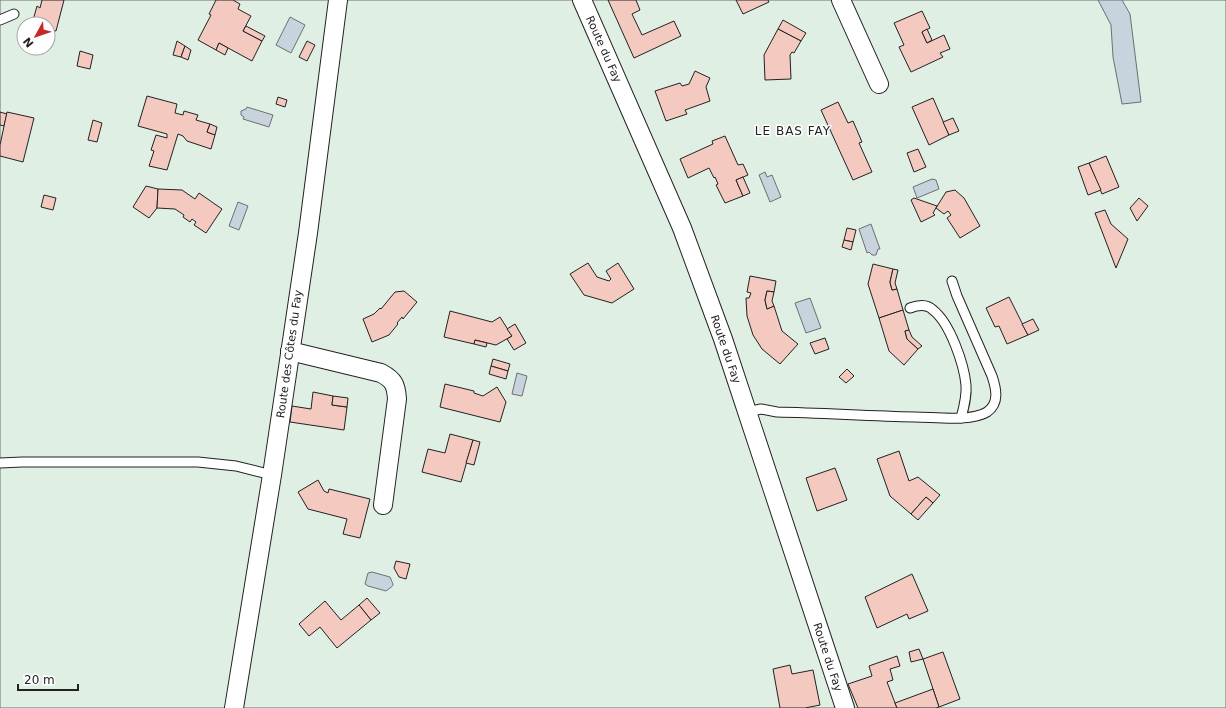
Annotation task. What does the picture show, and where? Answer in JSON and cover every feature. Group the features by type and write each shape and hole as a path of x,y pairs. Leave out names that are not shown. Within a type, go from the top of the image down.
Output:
{"street":[{"name":"Route des Côtes du Fay","path":"234,708 272,475 308,233 338,0"},
{"name":"Route du Fay","path":"582,0 682,228 723,339 845,708"},
{"path":"841,0 879,84"},
{"path":"290,351 381,374 388,377 394,383 397,400 383,505"}],"lane":[{"path":"0,20 14,14"},
{"path":"747,412 761,409 777,412 961,418 975,416 986,412 992,407 996,400 996,388 952,281"},
{"path":"910,308 924,306 933,309 944,322 953,340 963,367 966,386 966,400 961,418"},
{"path":"0,463 198,462 236,466 272,475"}],"green space":[{"path":"0,0 1226,0 1226,708 0,708"}],"shaded area":[{"path":"1098,0 1122,0 1130,14 1141,102 1122,104 1113,57 1111,25"},
{"path":"290,17 305,25 291,53 276,45"},
{"path":"247,107 273,115 269,127 243,119 244,117 241,115 241,111"},
{"path":"765,172 767,177 772,175 781,197 770,202 759,175"},
{"path":"932,179 936,180 939,189 917,198 913,187"},
{"path":"238,202 248,206 239,230 229,226"},
{"path":"871,224 880,249 878,249 876,255 872,255 869,252 867,253 859,229"},
{"path":"810,298 821,328 806,333 795,303"},
{"path":"517,373 527,376 522,396 512,394"},
{"path":"372,572 390,577 393,585 386,591 368,586 365,584 368,573"}],"building":[{"path":"42,0 64,0 56,31 56,16 34,16 37,6 40,8"},
{"path":"216,0 233,0 240,4 238,9 251,16 243,31 262,41 252,61 219,43 216,50 198,40 211,15 209,14"},
{"path":"608,0 636,0 640,10 632,14 642,35 674,21 681,36 634,58"},
{"path":"736,0 768,0 769,2 743,14"},
{"path":"922,11 930,28 922,32 927,43 944,35 950,49 940,53 943,57 911,72 899,47 904,45 894,23"},
{"path":"783,20 806,33 801,41 778,29"},
{"path":"246,26 265,36 262,41 243,31"},
{"path":"778,29 801,41 794,53 792,52 790,55 791,79 765,80 764,55"},
{"path":"927,29 932,40 927,43 922,32"},
{"path":"177,41 185,46 181,57 173,55"},
{"path":"307,41 315,45 307,61 299,57"},
{"path":"219,43 228,48 225,55 216,50"},
{"path":"185,46 191,50 188,60 181,57"},
{"path":"80,51 93,55 90,69 77,66"},
{"path":"695,71 710,78 706,87 710,101 685,110 687,114 666,121 655,91 680,83 682,86 689,84"},
{"path":"147,96 177,104 175,113 183,115 184,111 198,115 196,120 210,124 207,132 215,135 211,149 187,141 183,136 178,134 167,170 149,166 154,151 151,150 156,135 167,138 167,134 138,126"},
{"path":"278,97 287,100 285,107 276,104"},
{"path":"933,98 949,135 929,145 912,107"},
{"path":"838,102 848,123 853,121 862,142 859,143 872,172 853,180 821,110"},
{"path":"0,112 7,114 4,126 0,125"},
{"path":"7,112 34,118 23,162 0,156 0,145"},
{"path":"953,118 959,131 949,135 943,122"},
{"path":"93,120 102,123 97,142 88,140"},
{"path":"210,124 217,127 215,135 207,132"},
{"path":"725,136 738,165 743,164 748,175 736,180 743,196 725,203 716,185 718,184 715,177 714,178 709,168 688,178 680,159 713,144 712,141"},
{"path":"918,149 926,167 914,172 907,153"},
{"path":"1106,156 1119,187 1102,194 1089,163"},
{"path":"1089,163 1101,190 1088,195 1078,167"},
{"path":"743,177 750,193 743,196 736,180"},
{"path":"146,186 158,189 157,208 149,218 133,207"},
{"path":"158,189 182,190 195,199 199,193 222,209 206,233 194,225 196,222 192,219 190,222 183,217 184,215 175,209 157,208"},
{"path":"955,190 964,198 980,226 960,238 947,218 951,215 948,211 944,214 936,208 946,192"},
{"path":"44,195 56,198 53,210 41,207"},
{"path":"914,198 937,206 933,213 935,215 921,222 911,200"},
{"path":"1139,198 1148,206 1137,221 1130,208"},
{"path":"1105,210 1111,224 1128,239 1116,268 1095,213"},
{"path":"847,228 856,230 853,242 844,240"},
{"path":"844,240 853,242 851,250 842,247"},
{"path":"588,263 597,277 609,281 611,279 606,271 618,263 634,289 612,303 584,295 570,274"},
{"path":"873,264 893,269 890,282 892,290 897,289 903,310 879,318 868,284"},
{"path":"893,269 898,270 895,283 897,289 892,290 890,282"},
{"path":"750,276 776,281 774,292 767,291 765,300 767,309 774,306 782,331 798,344 780,364 762,349 753,335 747,316 746,298 749,298 751,293 747,292"},
{"path":"404,291 417,302 403,319 402,317 389,335 372,342 363,319 374,314 380,308 381,309 395,292"},
{"path":"767,291 774,292 772,301 774,306 767,309 765,300"},
{"path":"1009,297 1028,335 1007,344 999,326 995,327 986,308"},
{"path":"903,310 909,330 905,331 907,339 918,349 904,365 889,351 879,318"},
{"path":"450,311 492,322 500,317 512,336 496,345 475,340 474,344 444,337"},
{"path":"1033,319 1039,330 1028,335 1022,324"},
{"path":"515,324 526,343 514,350 507,339 512,336 507,329"},
{"path":"909,330 912,337 922,346 918,349 907,339 905,331"},
{"path":"825,338 829,349 815,354 810,343"},
{"path":"475,340 487,343 486,347 474,344"},
{"path":"493,359 510,364 508,371 491,366"},
{"path":"491,366 508,371 506,379 489,374"},
{"path":"847,369 854,376 846,383 839,377"},
{"path":"445,384 474,391 474,393 483,396 497,387 506,402 500,422 440,407"},
{"path":"313,392 333,396 332,405 347,407 344,430 290,422 292,406 311,409"},
{"path":"333,396 348,398 347,407 332,405"},
{"path":"450,434 473,440 461,482 422,472 428,449 445,453"},
{"path":"473,440 480,442 474,465 466,463"},
{"path":"899,451 909,481 918,477 940,495 933,503 926,497 911,514 890,496 877,459"},
{"path":"835,468 847,500 817,511 806,478"},
{"path":"318,480 324,491 328,493 329,489 370,499 360,538 343,534 347,519 308,509 298,492"},
{"path":"926,497 933,503 918,520 911,514"},
{"path":"396,561 410,564 406,579 399,577 394,568"},
{"path":"912,574 928,611 909,619 907,614 877,628 865,597"},
{"path":"367,598 380,613 371,620 359,605"},
{"path":"325,601 341,620 359,605 371,620 337,648 320,627 309,636 299,624"},
{"path":"919,649 923,659 911,662 909,652"},
{"path":"943,652 960,699 939,707 923,659"},
{"path":"897,656 900,666 890,669 893,680 887,682 897,708 858,708 848,684 872,676 869,666"},
{"path":"790,665 792,674 813,670 820,705 805,708 780,708 773,669"},
{"path":"933,689 939,707 897,708 895,703"}],"district":[{"name":"LE BAS FAY","path":"793,131"}]}
